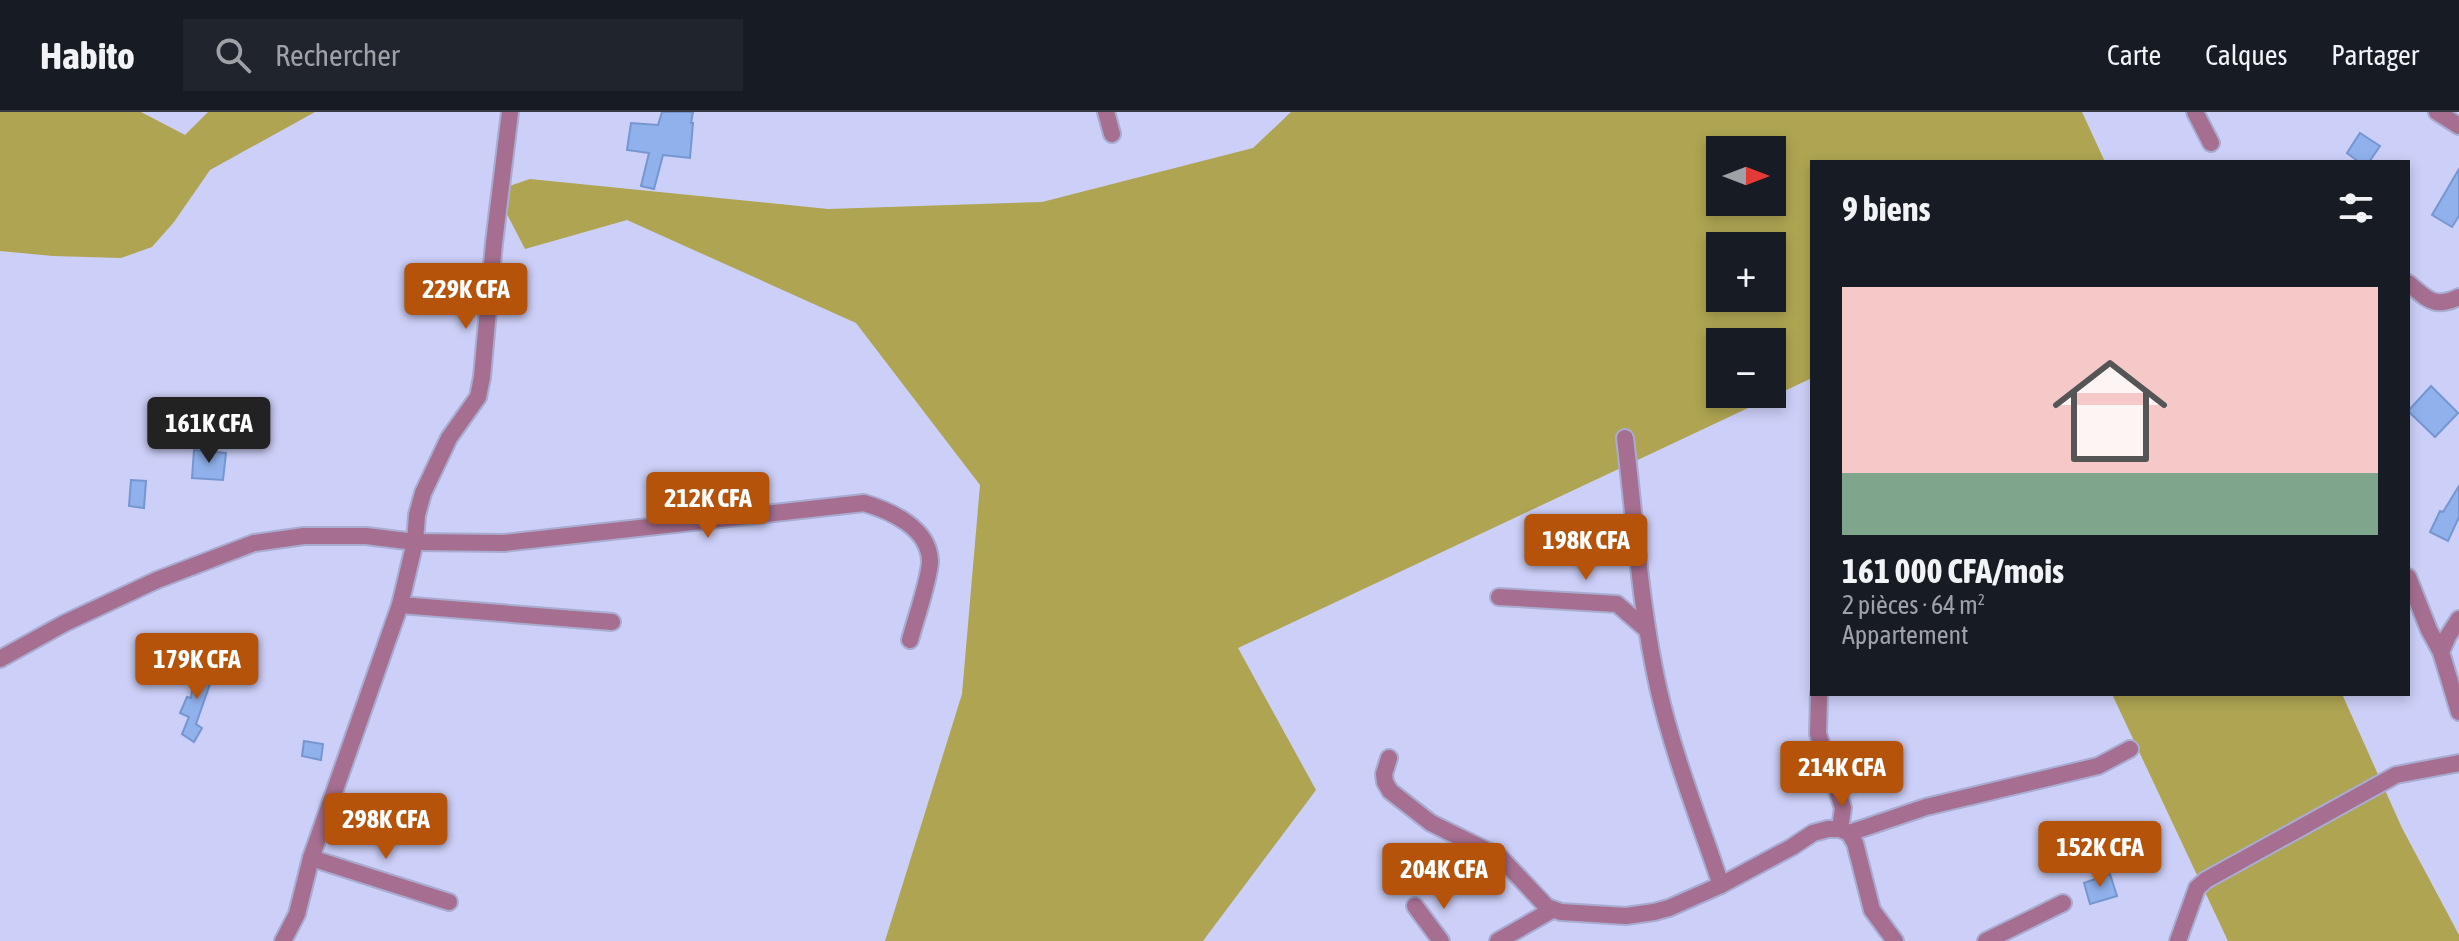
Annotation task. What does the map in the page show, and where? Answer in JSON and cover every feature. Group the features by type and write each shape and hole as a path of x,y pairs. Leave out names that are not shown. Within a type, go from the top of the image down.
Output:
{"street":[{"path":"283,941 297,914 311,858 400,605 423,493 449,438 478,397 510,112"},
{"path":"1106,112 1112,134"},
{"path":"2195,112 2211,143"},
{"path":"2437,112 2459,126"},
{"path":"2410,285 2430,301 2444,304 2459,297"},
{"path":"1625,438 1647,630 1672,743 1721,885"},
{"path":"0,659 65,623 157,580 254,543 304,536 366,536 415,542 504,543 864,503 884,509 911,526 927,545 930,562 910,640"},
{"path":"2410,582 2441,652 2459,712"},
{"path":"1499,597 1617,604 1647,630"},
{"path":"400,605 612,622"},
{"path":"2441,652 2459,619"},
{"path":"1819,696 1818,734 1843,808 1844,831 1855,843 1872,910 1895,941"},
{"path":"1498,941 1552,910 1626,916 1669,908 1721,885 1813,833 1828,829 1844,831 1926,807 2098,766 2130,749"},
{"path":"1389,758 1384,774 1390,791 1431,823 1500,857 1552,910"},
{"path":"2178,941 2197,888 2206,880 2396,775 2459,763"},
{"path":"311,858 449,902"},
{"path":"1986,941 2063,903"},
{"path":"1415,906 1441,941"}],"shaded area":[{"path":"0,112 141,112 185,135 208,112 315,112 210,170 174,222 152,247 121,258 0,251"},
{"path":"1291,112 2082,112 2104,160 1810,160 1810,379 1786,390 1786,328 1706,328 1706,408 1748,408 1238,648 1316,790 1203,941 885,941 962,694 980,485 856,323 627,220 525,249 495,191 530,179 828,209 1042,202 1253,148"},
{"path":"2113,696 2343,696 2402,828 2459,935 2459,941 2228,941"}],"building":[{"path":"662,112 693,112 690,158 663,155 654,189 641,186 649,153 627,150 631,123 658,125"},
{"path":"2360,133 2380,146 2370,160 2356,160 2347,153"},
{"path":"2459,169 2459,216 2452,227 2432,215"},
{"path":"2431,386 2458,413 2435,437 2410,413 2410,409"},
{"path":"194,450 226,453 223,480 192,478"},
{"path":"131,480 146,481 144,508 129,506"},
{"path":"2459,486 2459,517 2448,541 2430,532 2440,511 2443,512"},
{"path":"195,666 215,669 213,684 210,684 196,724 202,728 194,742 182,734 189,717 180,713 187,697 191,698"},
{"path":"304,741 323,744 321,760 302,756"},
{"path":"2110,874 2117,896 2090,904 2084,883"}]}
